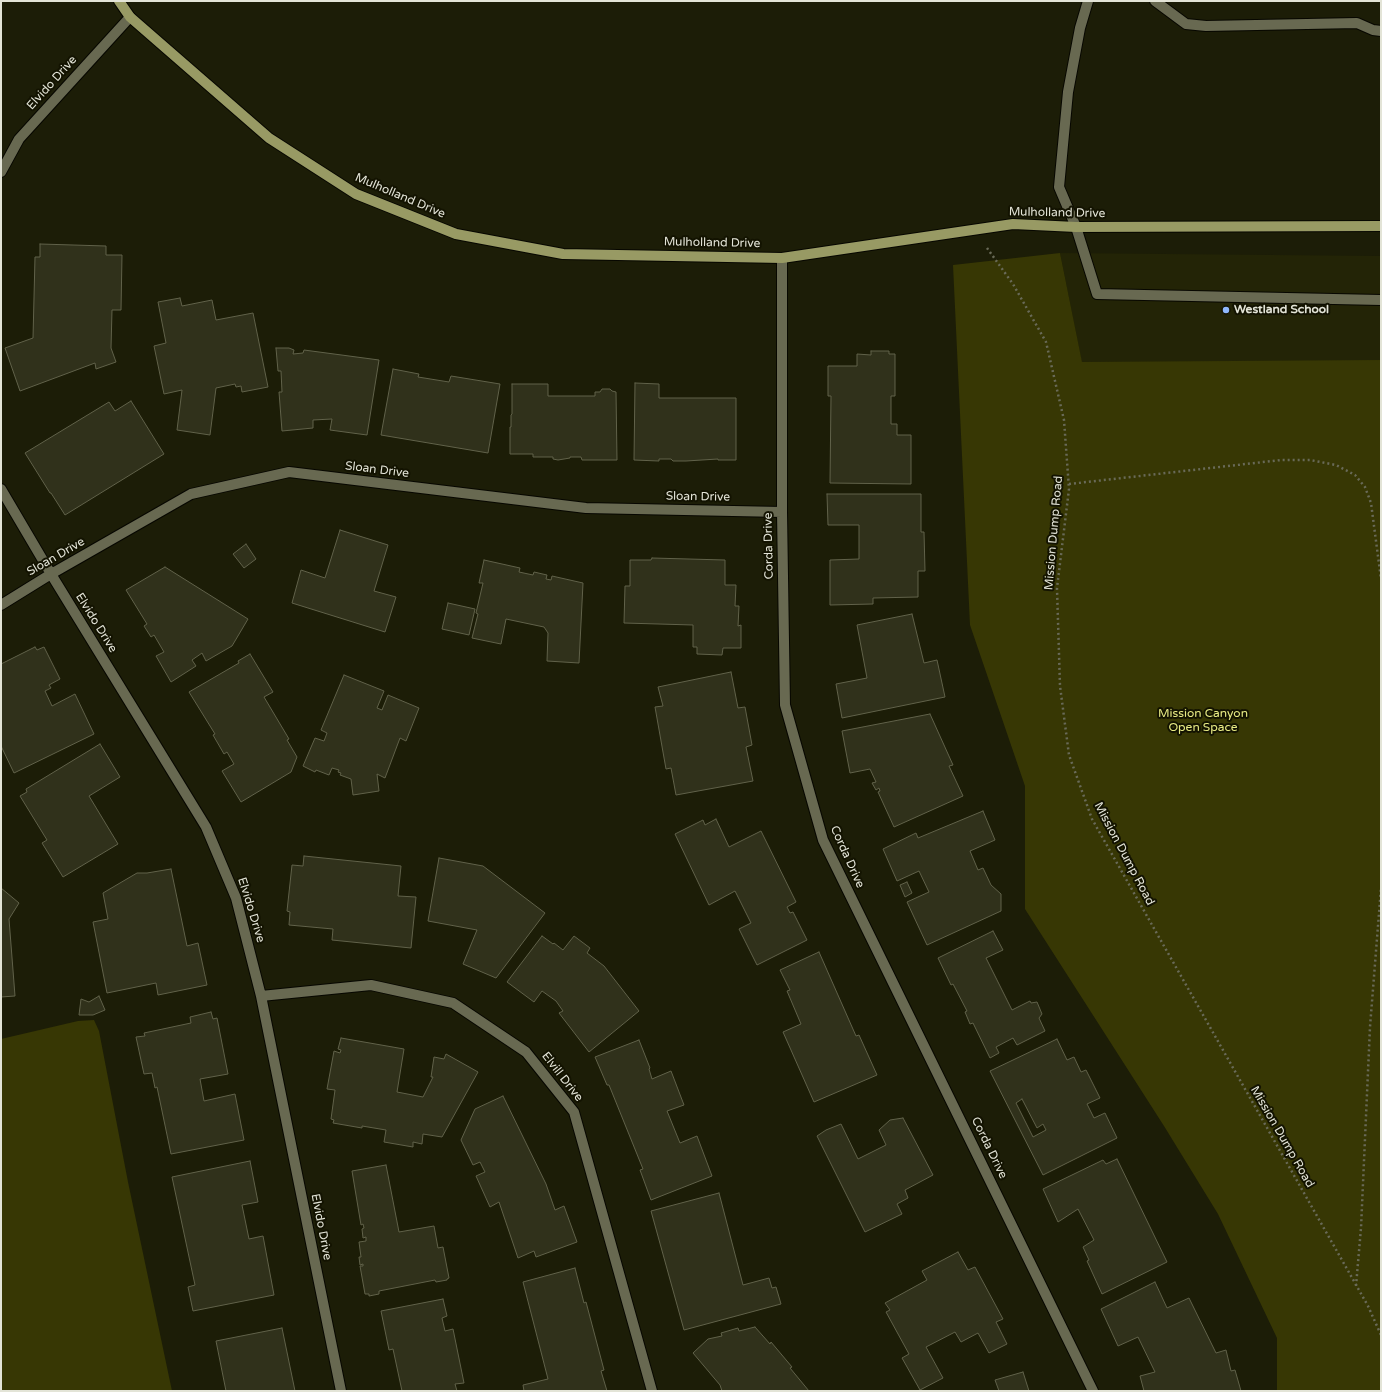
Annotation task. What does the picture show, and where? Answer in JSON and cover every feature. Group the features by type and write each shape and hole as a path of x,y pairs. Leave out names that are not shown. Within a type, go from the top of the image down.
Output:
{"main road":[{"name":"Mulholland Drive","path":"119,1 130,17 269,138 356,194 456,234 563,254 782,258 1013,224 1076,227 1381,226"}],"street":[{"path":"1088,1 1080,28 1068,92 1059,186 1076,227 1097,294 1381,300"},
{"path":"1155,1 1186,24 1206,26 1357,23 1373,30 1381,31"},
{"name":"Elvido Drive","path":"1,172 19,139 130,17"},
{"name":"Corda Drive","path":"782,258 782,512 785,705 823,840 1093,1391"},
{"name":"Sloan Drive","path":"1,605 50,574 191,494 289,472 586,508 782,512"},
{"name":"Elvido Drive","path":"1,489 50,574 206,827 236,898 261,996 341,1391"},
{"name":"Elvill Drive","path":"261,996 371,985 453,1003 526,1052 574,1112 652,1391"}],"path":[{"name":"Mission Dump Road","path":"973,229 1013,284 1046,342 1064,420 1069,484 1057,588 1060,686 1068,755 1092,819 1368,1306 1381,1335"},
{"path":"1069,484 1281,460 1310,460 1336,464 1355,475 1365,487 1372,503 1381,579"},
{"path":"1356,1286 1361,1228 1370,1027 1381,888"}],"shaded area":[{"name":"Westland School","path":"1060,253 1381,256 1381,364 1084,374"}],"green space":[{"name":"Mission Canyon Open Space","path":"1060,253 1082,362 1381,360 1381,1391 1277,1391 1277,1338 1218,1214 1164,1126 1025,909 1025,786 970,625 953,265"},
{"path":"94,1020 99,1031 128,1182 172,1391 1,1391 1,1039 78,1021"}],"building":[{"path":"40,244 106,246 106,255 122,255 121,310 112,310 111,348 116,362 96,369 95,363 20,391 5,348 33,338 35,257 40,257"},
{"path":"180,298 182,306 212,300 216,320 253,313 268,387 242,392 241,386 236,387 235,384 216,388 210,435 177,430 182,390 164,394 154,346 166,343 158,302"},
{"path":"276,348 289,348 294,350 293,354 303,353 304,350 379,360 367,435 330,430 332,419 313,420 313,428 282,431 279,392 282,392 281,371 278,371"},
{"path":"871,351 889,351 889,354 895,354 895,396 891,396 891,424 897,424 897,435 911,435 911,484 830,483 831,396 828,396 828,366 857,366 857,354 871,355"},
{"path":"393,369 419,374 418,377 449,382 451,376 500,384 488,453 381,435"},
{"path":"635,383 659,384 659,398 736,398 736,460 634,460"},
{"path":"512,384 548,384 548,396 595,396 595,392 600,392 602,389 610,389 616,392 617,460 582,460 581,457 570,457 558,460 553,459 553,457 533,457 533,454 510,454"},
{"path":"131,401 164,454 65,515 25,453 109,402 115,411"},
{"path":"827,494 921,494 921,532 924,532 925,571 918,571 918,597 873,598 873,604 830,605 830,560 859,559 859,525 828,525"},
{"path":"340,530 388,545 374,591 396,597 385,632 292,603 301,570 325,578"},
{"path":"246,544 256,559 244,568 233,554"},
{"path":"652,558 725,560 725,585 736,585 735,606 739,606 738,626 741,625 741,648 723,648 722,655 697,654 697,647 693,647 693,625 624,623 625,586 630,586 630,560 651,560"},
{"path":"484,560 520,568 519,572 533,575 534,572 547,575 546,579 551,580 552,576 583,583 579,663 547,661 548,633 544,627 506,619 501,644 472,638 483,583 479,583"},
{"path":"165,567 248,619 232,646 206,661 202,653 192,660 196,666 171,682 156,656 164,652 154,635 151,637 144,626 147,624 126,590"},
{"path":"448,603 475,609 469,635 442,629"},
{"path":"912,614 924,663 937,660 945,697 842,718 836,684 867,678 857,625"},
{"path":"35,647 37,650 44,647 60,679 49,685 51,688 45,691 52,706 75,694 94,734 14,773 1,746 1,664"},
{"path":"250,654 273,692 264,697 289,739 287,740 297,757 291,772 241,802 222,771 234,764 227,752 224,754 213,735 215,734 189,692 239,663 238,661"},
{"path":"731,672 738,708 745,707 752,745 746,747 753,781 676,795 671,768 666,769 655,707 663,706 658,687"},
{"path":"344,675 384,691 377,708 382,710 388,695 419,708 406,741 400,738 385,778 377,774 379,791 353,795 351,779 340,775 341,773 338,772 339,770 332,768 329,775 316,770 315,772 303,766 315,738 324,741 327,733 321,730"},
{"path":"930,714 953,765 949,766 963,796 894,827 878,792 880,791 879,788 876,790 872,783 876,782 870,769 850,773 842,731"},
{"path":"100,744 120,777 89,796 118,844 63,877 42,843 47,840 20,796 27,792 26,789"},
{"path":"983,811 995,840 970,851 978,870 983,868 991,885 1001,894 1001,911 927,945 907,902 929,892 919,871 897,881 883,849 916,833 918,838"},
{"path":"716,819 729,847 761,831 796,902 787,907 790,913 793,912 807,940 757,965 739,929 751,923 735,891 709,905 675,834 703,820 705,825"},
{"path":"304,856 401,866 398,896 416,897 411,948 332,940 333,929 289,925 290,912 287,911 292,865 303,866"},
{"path":"439,858 483,866 545,913 496,978 463,964 477,930 428,921"},
{"path":"171,869 187,946 198,943 207,985 158,995 156,983 107,993 93,922 108,919 103,893 137,873"},
{"path":"907,882 912,893 905,897 900,885"},
{"path":"1,888 19,903 9,919 15,996 1,997"},
{"path":"993,931 1003,950 986,958 1012,1010 1030,1001 1031,1003 1037,1002 1042,1014 1039,1018 1045,1031 1017,1045 1013,1038 996,1047 999,1053 990,1058 973,1023 970,1024 965,1012 967,1011 953,984 951,985 938,958"},
{"path":"542,936 563,950 574,936 590,948 587,953 604,966 639,1011 589,1052 559,1013 563,1011 556,1001 542,991 534,1002 507,982"},
{"path":"819,952 856,1036 859,1035 877,1075 814,1102 783,1032 801,1024 787,991 790,990 780,970"},
{"path":"99,996 105,1010 93,1015 79,1015 81,999 89,1002"},
{"path":"211,1012 213,1019 217,1018 228,1074 200,1079 204,1101 235,1094 244,1140 171,1154 157,1087 155,1088 152,1073 144,1074 136,1037 145,1036 144,1033 191,1023 190,1017"},
{"path":"341,1038 404,1049 397,1092 423,1097 433,1077 431,1077 434,1057 444,1059 446,1054 478,1072 442,1137 423,1134 422,1144 413,1142 413,1147 384,1142 386,1130 333,1123 334,1120 331,1119 335,1090 327,1089 334,1051 340,1053 341,1050 338,1049"},
{"path":"1057,1039 1067,1060 1074,1057 1081,1072 1086,1070 1100,1098 1087,1104 1094,1118 1105,1113 1117,1138 1043,1175 990,1071","holes":["1022,1099 1037,1128 1043,1124 1046,1130 1033,1137 1016,1103"]},
{"path":"639,1040 650,1068 652,1079 671,1071 684,1105 667,1111 680,1143 697,1136 712,1176 651,1200 640,1170 643,1169 609,1085 607,1085 595,1057"},
{"path":"503,1096 546,1184 555,1210 564,1206 577,1242 536,1257 534,1251 518,1258 499,1202 490,1207 476,1176 485,1172 480,1162 473,1165 461,1140 475,1109"},
{"path":"903,1118 933,1175 905,1190 908,1198 897,1204 902,1214 865,1232 817,1136 826,1130 841,1124 858,1159 886,1145 879,1130 890,1120"},
{"path":"1117,1159 1167,1262 1102,1294 1087,1261 1089,1260 1083,1247 1094,1240 1078,1209 1058,1222 1043,1189 1103,1160 1106,1164"},
{"path":"250,1161 258,1202 242,1205 249,1239 263,1236 274,1295 193,1311 188,1287 195,1285 172,1177"},
{"path":"386,1165 399,1232 434,1226 438,1248 443,1247 449,1278 447,1280 436,1282 435,1280 379,1291 379,1294 369,1296 369,1294 365,1294 360,1266 363,1266 363,1264 360,1265 359,1257 361,1257 359,1242 366,1241 366,1237 363,1238 362,1229 364,1228 363,1224 361,1225 352,1171"},
{"path":"719,1193 743,1285 769,1278 772,1288 776,1287 781,1304 684,1330 651,1211"},
{"path":"958,1252 968,1270 975,1267 1003,1319 996,1322 1007,1344 989,1353 978,1333 961,1342 955,1332 926,1347 943,1378 920,1390 902,1358 909,1354 886,1312 890,1310 885,1303 927,1280 922,1271"},
{"path":"575,1268 584,1303 586,1302 604,1370 601,1371 607,1391 524,1391 523,1385 548,1379 523,1282"},
{"path":"1155,1282 1167,1308 1189,1298 1216,1353 1226,1350 1231,1371 1235,1370 1241,1391 1144,1391 1140,1376 1155,1372 1138,1337 1118,1346 1101,1309"},
{"path":"443,1299 447,1316 442,1318 445,1331 453,1329 464,1383 455,1384 457,1391 402,1391 393,1349 389,1350 381,1311"},
{"path":"755,1327 770,1344 771,1342 792,1367 790,1368 809,1391 722,1391 720,1385 693,1353 708,1339 722,1336 721,1333 738,1328 739,1331"},
{"path":"282,1328 295,1391 226,1391 216,1341"},
{"path":"1023,1372 1029,1391 999,1391 995,1380"}],"place":[{"name":"Westland School","path":"1226,310"}]}
